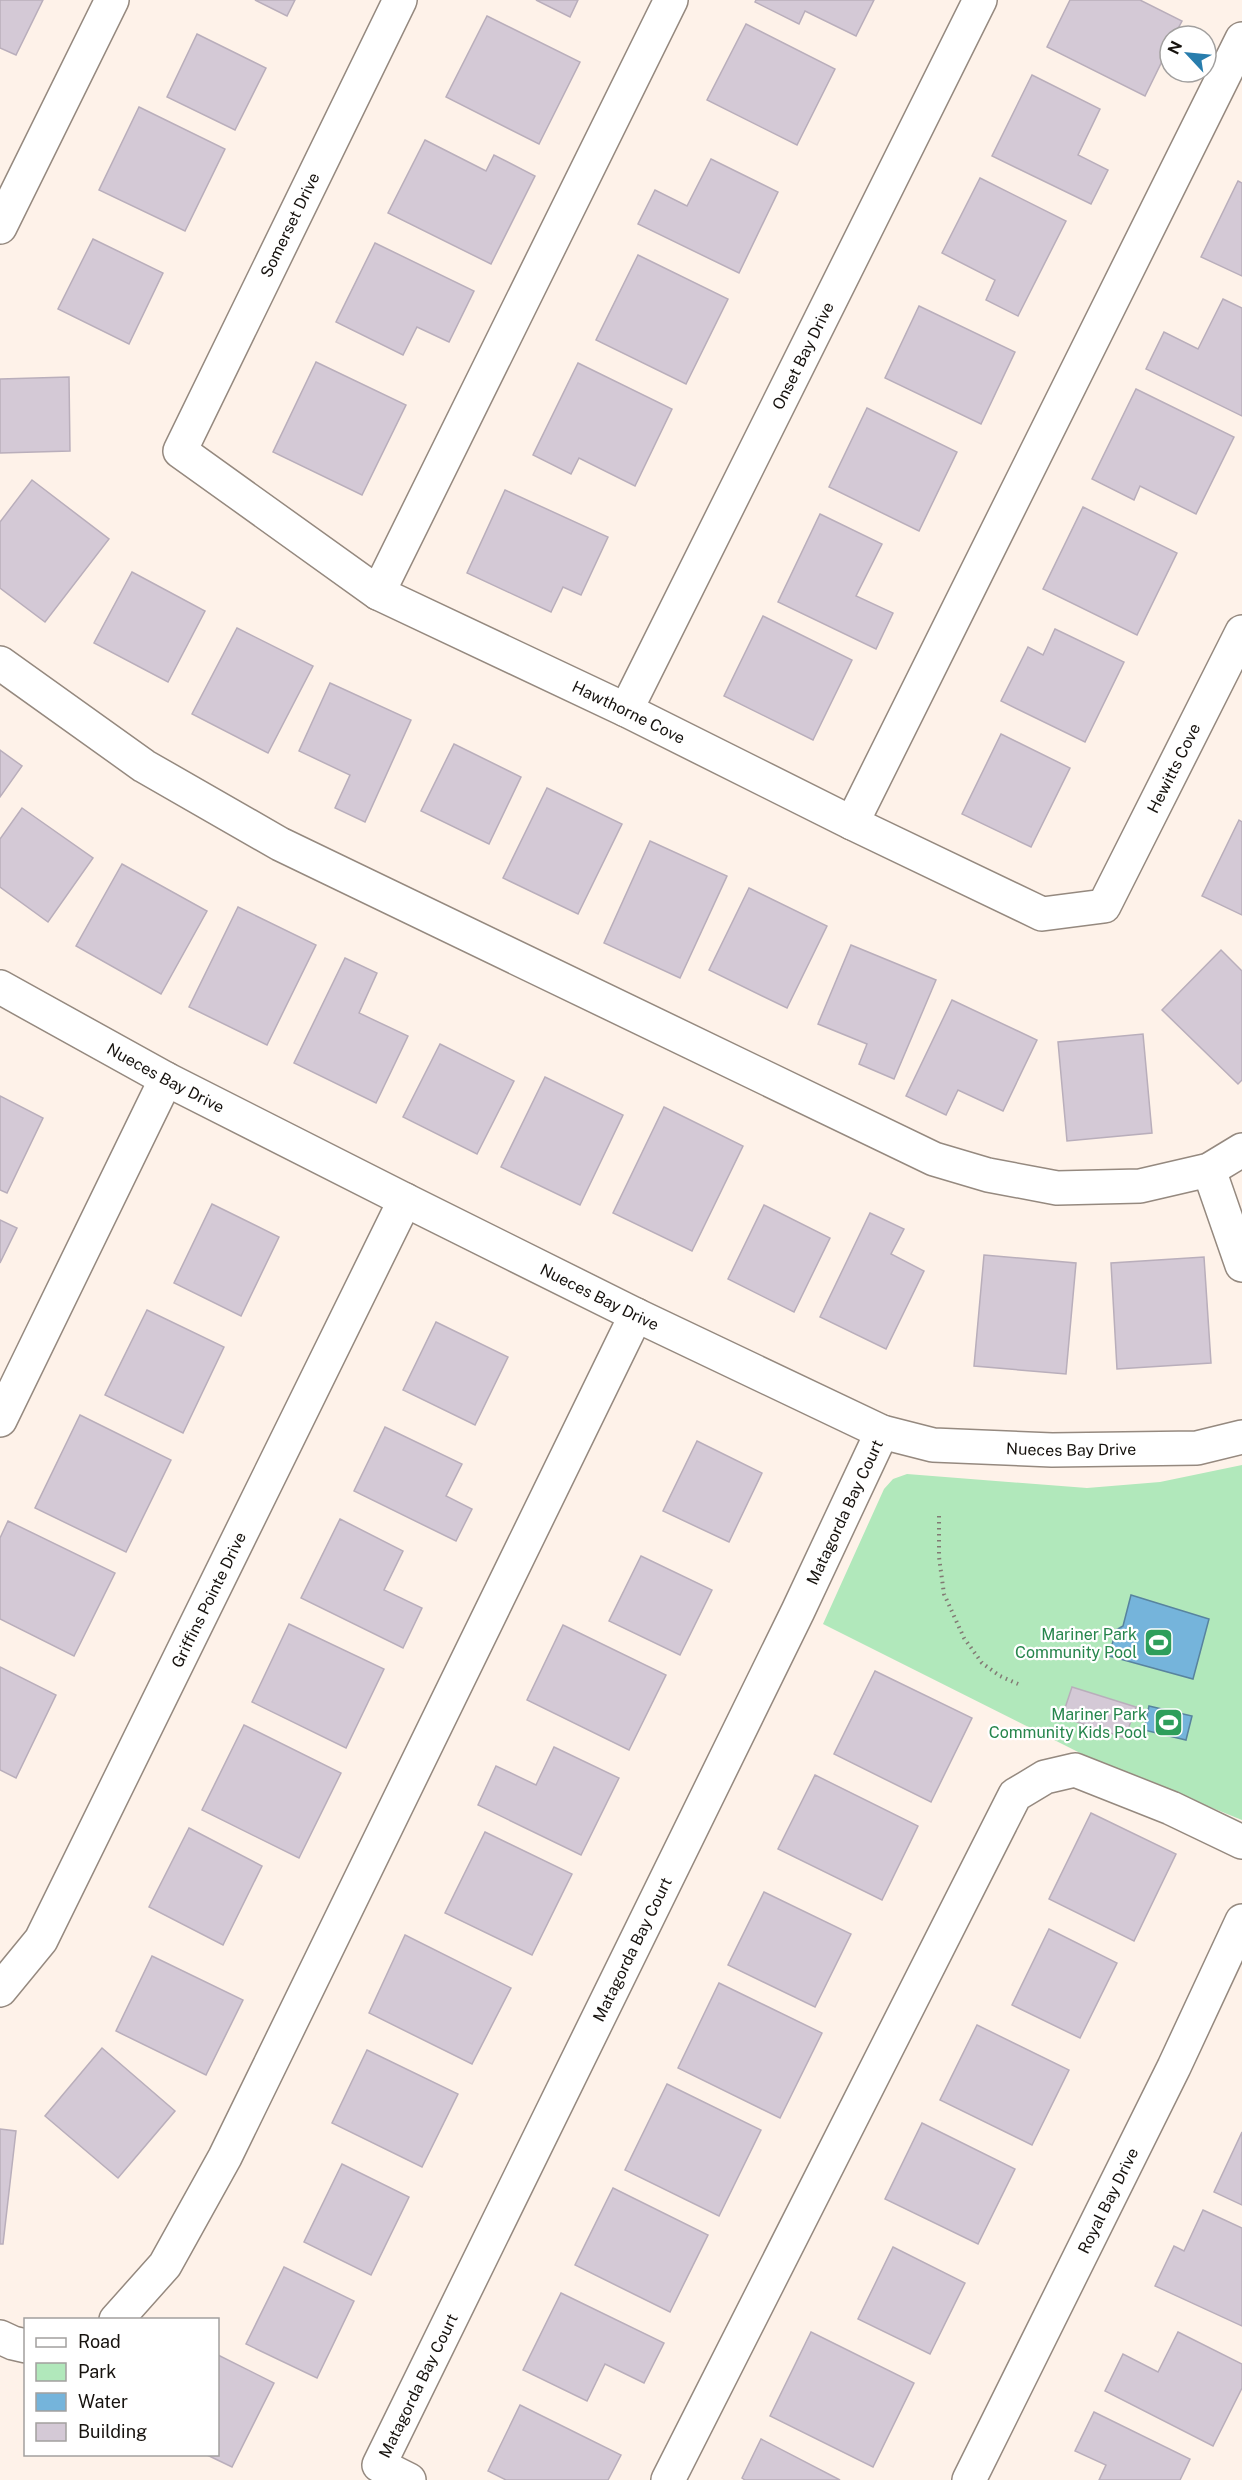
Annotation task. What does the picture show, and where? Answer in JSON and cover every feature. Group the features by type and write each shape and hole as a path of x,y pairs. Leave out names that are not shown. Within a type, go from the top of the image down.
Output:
{"street":[{"path":"0,227 112,0"},
{"name":"Somerset Drive","path":"180,451 400,0"},
{"path":"378,593 671,0"},
{"name":"Onset Bay Drive","path":"626,710 980,0"},
{"path":"852,823 1242,39"},
{"name":"Hawthorne Cove","path":"180,451 378,593 626,710 852,823 1042,914 1104,906"},
{"name":"Hewitts Cove","path":"1104,906 1242,632"},
{"path":"0,663 144,766 280,844 934,1158 988,1175 1057,1188 1140,1185 1209,1170 1242,1150"},
{"name":"Nueces Bay Drive","path":"0,987 166,1079 405,1200 636,1315 882,1432 933,1445 1052,1450 1197,1448 1242,1437"},
{"path":"0,1420 166,1079"},
{"path":"1209,1170 1242,1265"},
{"name":"Griffins Pointe Drive","path":"0,1990 41,1940 405,1200"},
{"path":"117,2318 165,2265 225,2157 636,1315"},
{"name":"Matagorda Bay Court","path":"409,2480 380,2466 793,1622 882,1432"},
{"path":"668,2480 1015,1795 1045,1777 1076,1770 1171,1808 1242,1842"},
{"name":"Royal Bay Drive","path":"969,2480 1174,2067 1242,1921"},
{"path":"0,2337 24,2346"}],"path":[{"path":"939,1516 939,1557 944,1594 964,1638 982,1663 1000,1676 1018,1684"}],"green space":[{"path":"1242,1465 1242,1820 1096,1761 823,1624 884,1489 893,1479 907,1474 1087,1488 1160,1482"}],"water":[{"name":"Mariner Park Community Pool","path":"1131,1595 1209,1619 1193,1679 1109,1656 1116,1630 1123,1626"},
{"name":"Mariner Park Community Kids Pool","path":"1149,1706 1192,1716 1186,1740 1144,1730"}],"building":[{"path":"0,0 43,0 16,55 0,48"},
{"path":"255,0 295,0 287,16"},
{"path":"536,0 578,0 570,17"},
{"path":"756,0 874,0 856,36 805,11 799,24 755,2"},
{"path":"1070,0 1140,0 1182,21 1180,24 1158,24 1158,69 1145,96 1047,47"},
{"path":"487,16 580,62 539,144 446,97"},
{"path":"746,24 835,69 797,145 707,100"},
{"path":"197,34 266,68 235,130 167,97"},
{"path":"1032,75 1100,109 1078,155 1108,170 1091,204 992,156"},
{"path":"139,107 225,149 185,231 99,190"},
{"path":"425,140 486,171 494,155 535,176 491,264 388,213"},
{"path":"711,159 778,192 739,273 638,224 655,190 687,206"},
{"path":"980,178 1066,221 1018,316 986,300 995,280 942,253"},
{"path":"1238,181 1242,183 1242,276 1201,257"},
{"path":"93,239 163,273 129,344 58,309"},
{"path":"375,243 474,291 449,342 417,327 403,355 336,322"},
{"path":"638,255 728,299 686,384 596,340"},
{"path":"1223,299 1242,308 1242,416 1146,369 1164,332 1198,349"},
{"path":"919,306 1015,352 981,424 885,378"},
{"path":"316,362 406,405 362,495 273,452"},
{"path":"578,363 672,409 635,486 579,458 571,474 533,455"},
{"path":"69,377 70,451 0,453 0,379"},
{"path":"1136,389 1234,437 1196,514 1140,486 1134,500 1092,479"},
{"path":"867,408 957,452 919,531 829,487"},
{"path":"32,480 109,539 45,622 0,588 0,522"},
{"path":"505,490 608,537 581,595 563,587 551,612 467,573"},
{"path":"1083,507 1177,553 1137,635 1043,589"},
{"path":"820,514 882,544 856,596 893,613 876,649 778,602"},
{"path":"132,572 205,611 168,682 94,643"},
{"path":"763,616 852,660 813,740 724,696"},
{"path":"237,628 313,666 268,753 192,714"},
{"path":"1055,629 1124,662 1085,742 1001,701 1028,647 1043,655"},
{"path":"330,683 411,720 365,822 335,808 350,775 299,751"},
{"path":"1001,734 1070,768 1031,847 962,814"},
{"path":"454,744 521,777 489,844 421,811"},
{"path":"0,750 22,766 0,797"},
{"path":"547,788 622,824 578,914 503,878"},
{"path":"22,808 93,858 48,922 0,887 0,839"},
{"path":"1239,820 1242,822 1242,915 1202,896"},
{"path":"650,841 727,876 680,978 604,943"},
{"path":"122,864 207,911 161,994 76,946"},
{"path":"749,888 827,926 787,1008 709,970"},
{"path":"238,907 316,945 267,1045 189,1007"},
{"path":"851,945 936,980 894,1079 859,1064 867,1044 818,1024"},
{"path":"1221,950 1242,971 1242,1080 1238,1084 1162,1010"},
{"path":"345,958 377,973 359,1013 408,1036 376,1103 294,1063"},
{"path":"952,1000 1037,1040 1003,1111 958,1090 946,1115 906,1096"},
{"path":"1143,1034 1152,1133 1067,1141 1058,1042"},
{"path":"440,1044 514,1081 477,1154 403,1117"},
{"path":"545,1077 623,1115 580,1205 501,1167"},
{"path":"0,1096 43,1118 7,1193 0,1190"},
{"path":"664,1107 743,1146 692,1251 613,1213"},
{"path":"212,1204 279,1237 241,1316 174,1283"},
{"path":"764,1205 830,1238 794,1312 728,1279"},
{"path":"870,1213 904,1229 891,1254 924,1271 886,1349 820,1317"},
{"path":"0,1220 17,1228 0,1263"},
{"path":"984,1255 1076,1263 1066,1374 974,1366"},
{"path":"1204,1257 1211,1363 1117,1369 1111,1263"},
{"path":"147,1310 224,1347 183,1433 105,1395"},
{"path":"436,1322 508,1357 475,1425 403,1390"},
{"path":"80,1415 171,1460 126,1552 35,1508"},
{"path":"385,1427 462,1464 446,1496 472,1509 456,1541 354,1491"},
{"path":"697,1441 762,1473 729,1542 663,1511"},
{"path":"340,1519 403,1551 384,1590 422,1608 403,1648 301,1598"},
{"path":"8,1521 115,1573 74,1656 0,1619 0,1538"},
{"path":"641,1556 712,1590 680,1655 609,1621"},
{"path":"289,1624 384,1669 346,1748 252,1702"},
{"path":"563,1625 666,1675 629,1750 527,1700"},
{"path":"0,1667 56,1695 16,1778 0,1770"},
{"path":"875,1671 972,1718 931,1802 834,1754"},
{"path":"1072,1687 1136,1707 1125,1738 1062,1717"},
{"path":"244,1725 341,1773 299,1858 202,1810"},
{"path":"554,1747 619,1778 581,1855 478,1805 496,1766 536,1785"},
{"path":"815,1775 918,1826 882,1900 778,1849"},
{"path":"1091,1813 1176,1854 1134,1941 1049,1899"},
{"path":"189,1828 262,1866 223,1945 149,1907"},
{"path":"485,1832 572,1874 532,1955 445,1913"},
{"path":"764,1892 851,1934 815,2007 728,1965"},
{"path":"1049,1929 1117,1963 1080,2038 1012,2005"},
{"path":"405,1935 511,1988 472,2064 369,2013"},
{"path":"152,1956 243,2000 206,2075 116,2031"},
{"path":"719,1983 822,2033 780,2118 678,2068"},
{"path":"977,2025 1069,2070 1032,2145 940,2100"},
{"path":"102,2048 175,2111 118,2178 45,2116"},
{"path":"367,2050 458,2094 422,2167 332,2123"},
{"path":"667,2084 761,2130 719,2216 625,2170"},
{"path":"922,2123 1015,2169 978,2244 885,2199"},
{"path":"0,2129 16,2131 3,2244 0,2244"},
{"path":"1242,2132 1242,2205 1214,2192"},
{"path":"342,2164 409,2197 371,2275 304,2242"},
{"path":"613,2188 708,2235 670,2312 575,2265"},
{"path":"1203,2210 1242,2228 1242,2326 1155,2286 1174,2246 1184,2251"},
{"path":"893,2247 965,2283 930,2354 858,2319"},
{"path":"284,2267 354,2301 317,2378 246,2344"},
{"path":"561,2293 664,2343 644,2383 605,2364 587,2401 523,2370"},
{"path":"811,2332 914,2383 873,2467 770,2416"},
{"path":"1178,2332 1242,2364 1242,2388 1213,2446 1105,2391 1123,2354 1158,2372"},
{"path":"219,2356 274,2383 232,2467 209,2456 219,2456"},
{"path":"520,2405 621,2455 608,2480 506,2480 488,2471"},
{"path":"1094,2412 1190,2459 1180,2480 1099,2480 1106,2465 1075,2451"},
{"path":"761,2439 840,2480 745,2480 742,2478"}],"place":[{"name":"Mariner Park Community Pool","path":"1158,1643"},
{"name":"Mariner Park Community Kids Pool","path":"1168,1723"}]}
